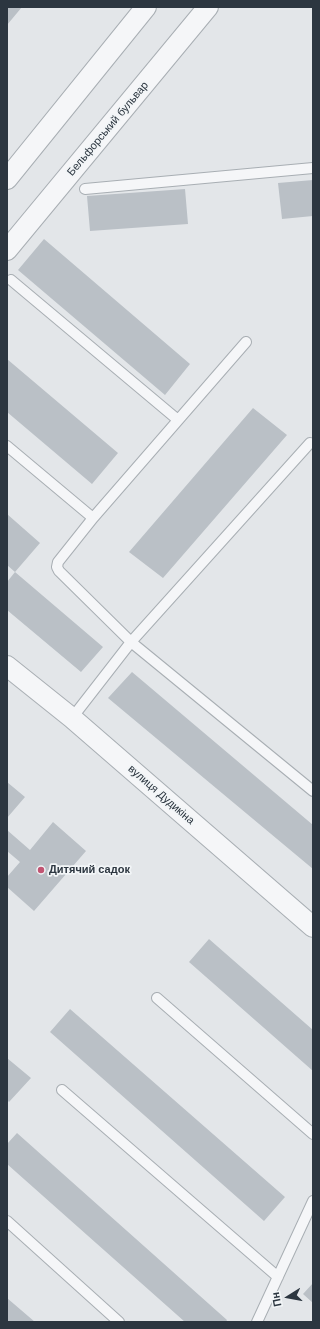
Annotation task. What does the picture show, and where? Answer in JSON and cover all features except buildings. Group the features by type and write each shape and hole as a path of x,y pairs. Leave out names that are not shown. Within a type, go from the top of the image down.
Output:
{"street":[{"path":"7,179 146,7"},
{"name":"Бельфорський бульвар","path":"7,250 208,7"},
{"name":"вулиця Дудикіна","path":"7,666 72,718 313,927"}],"lane":[{"path":"85,189 313,168"},
{"path":"11,280 178,420"},
{"path":"246,342 93,518 58,562 57,567 131,642 313,791"},
{"path":"72,718 131,642 310,443"},
{"path":"7,446 93,518"},
{"path":"157,998 313,1134"},
{"path":"62,1090 278,1277"},
{"path":"257,1322 313,1201"},
{"path":"7,1221 119,1322"}],"place":[{"name":"Дитячий садок","path":"41,870"}]}
